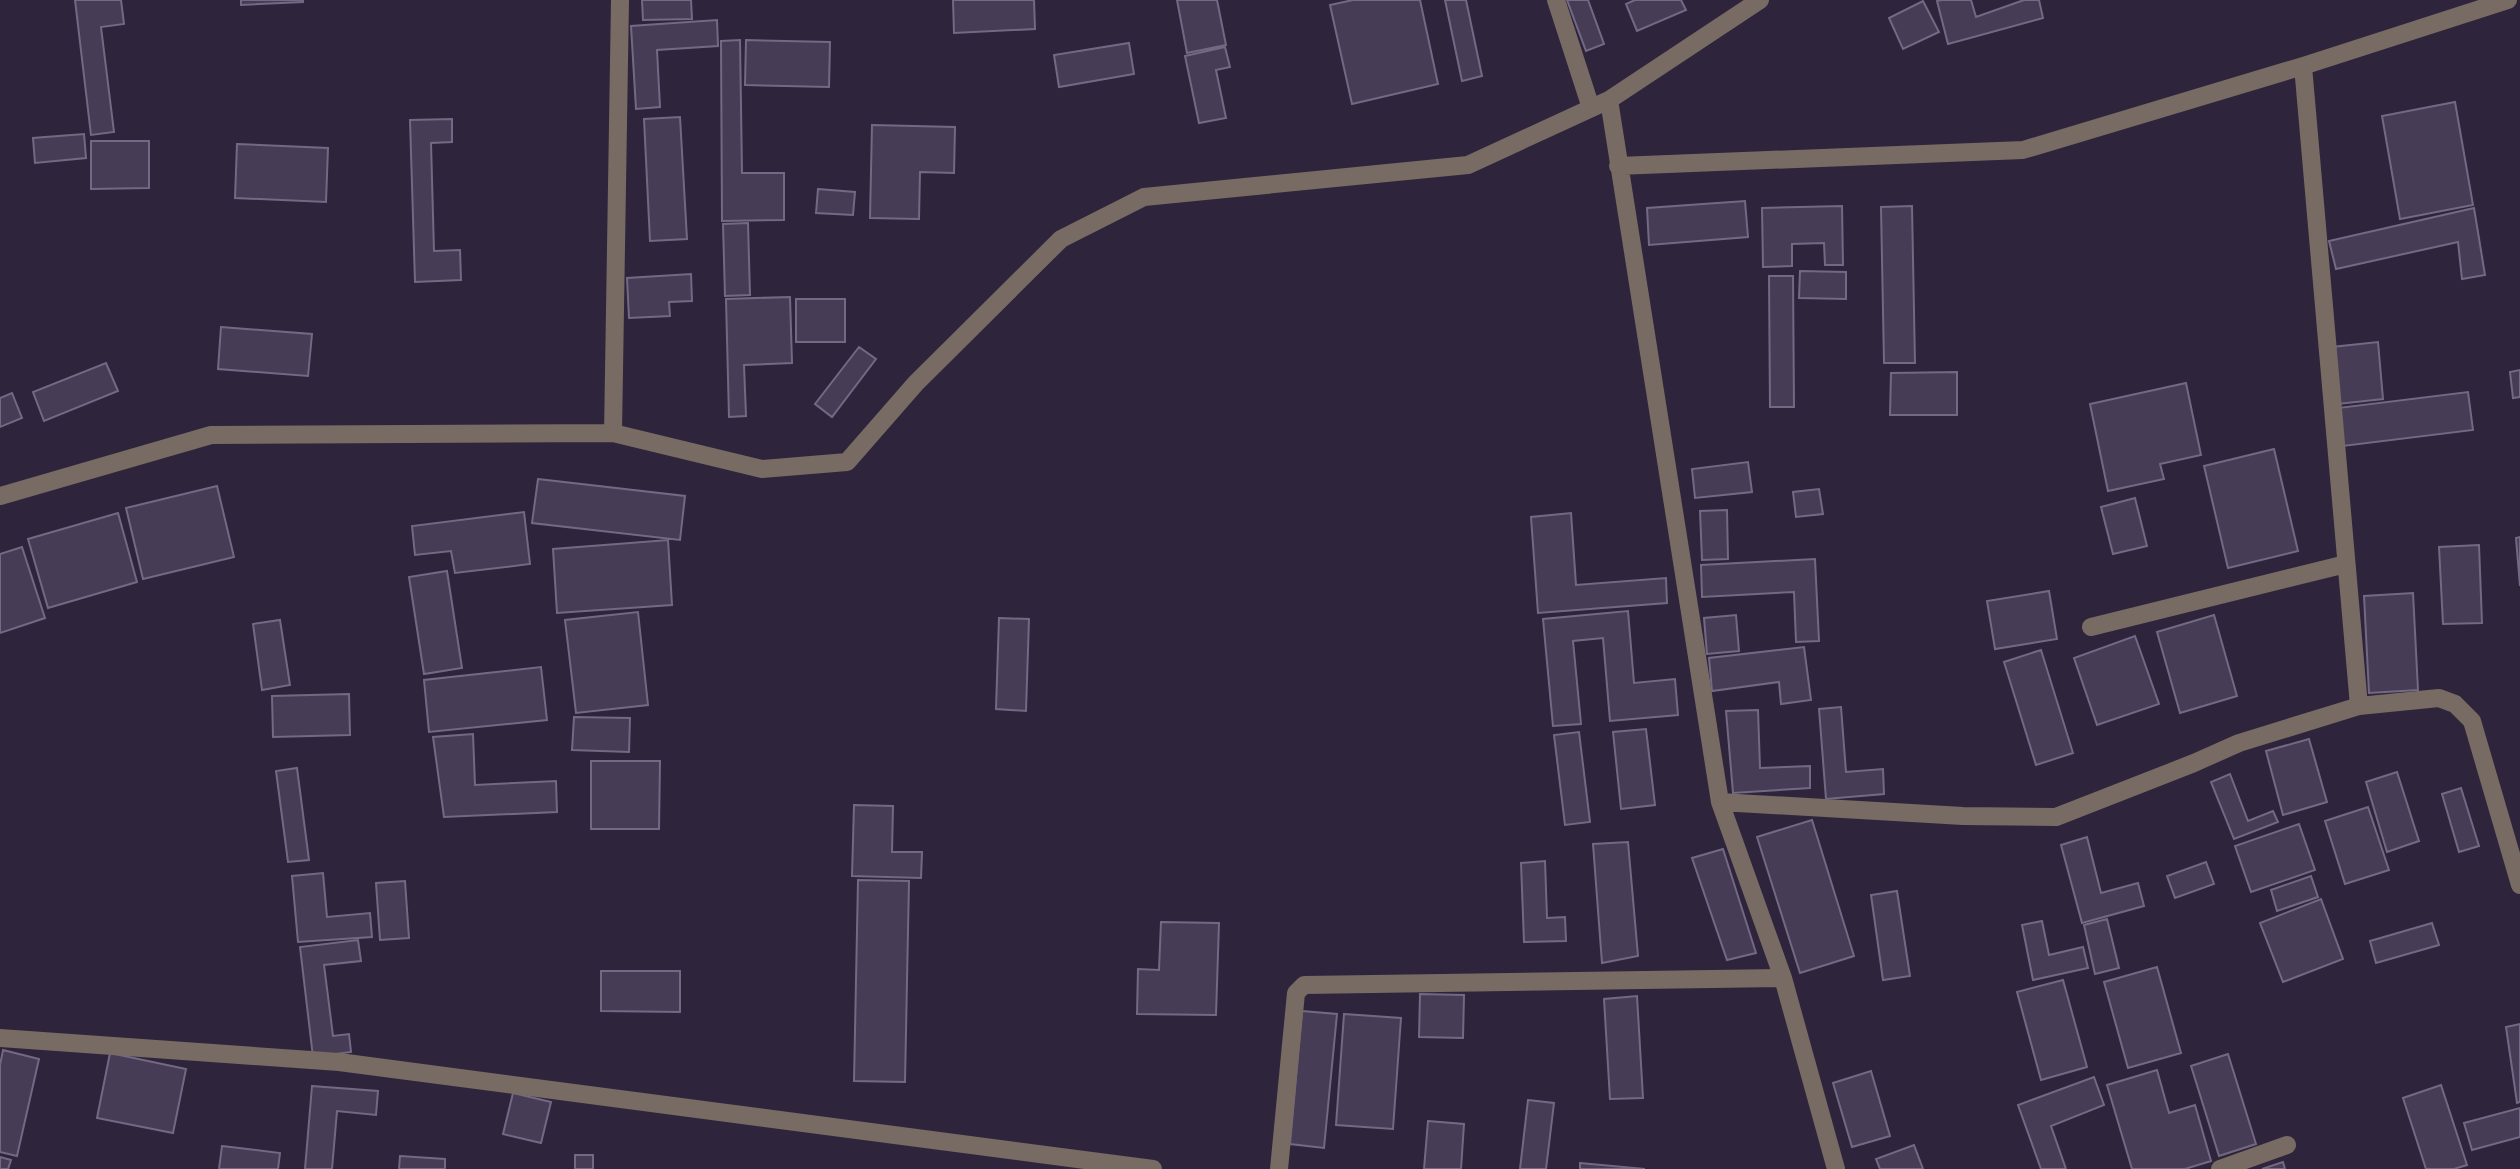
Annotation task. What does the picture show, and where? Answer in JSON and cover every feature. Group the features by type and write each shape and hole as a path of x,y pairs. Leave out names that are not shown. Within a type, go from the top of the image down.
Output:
{"street":[{"path":"613,433 621,0"},
{"path":"1556,0 1591,108"},
{"path":"0,496 211,435 613,433 762,469 847,462 916,383 1061,239 1144,197 1468,164 1609,100 1760,0"},
{"path":"1618,166 2023,150 2303,66 2508,0"},
{"path":"2303,66 2359,706"},
{"path":"1609,100 1720,802 1783,978 1836,1169"},
{"path":"2091,626 2346,564"},
{"path":"1720,802 1963,817 2056,817 2239,743 2359,706 2439,698 2455,704 2472,721 2520,885"},
{"path":"1279,1169 1296,993 1304,985 1783,978"},
{"path":"0,1038 339,1062 1153,1169"},
{"path":"2220,1169 2287,1145"}],"building":[{"path":"75,0 121,0 124,24 101,27 114,132 91,135"},
{"path":"241,0 303,0 303,2 241,5"},
{"path":"642,0 691,0 692,19 643,20"},
{"path":"953,0 1034,0 1035,29 954,33"},
{"path":"1177,0 1217,0 1226,45 1187,53"},
{"path":"1353,0 1420,0 1438,84 1352,104 1330,5"},
{"path":"1445,0 1466,0 1482,76 1462,81"},
{"path":"1567,0 1588,0 1604,44 1586,51"},
{"path":"1635,0 1681,0 1686,10 1637,31 1626,4"},
{"path":"1971,0 1976,17 2024,0 2039,0 2043,18 1948,44 1937,1"},
{"path":"1923,1 1939,32 1903,49 1889,18"},
{"path":"717,20 718,46 657,50 660,107 636,109 631,26"},
{"path":"740,40 742,173 784,173 784,220 722,221 721,41"},
{"path":"746,40 830,42 829,87 745,85"},
{"path":"1129,43 1134,74 1059,87 1054,55"},
{"path":"1225,47 1230,67 1216,70 1226,118 1199,123 1185,56"},
{"path":"2455,102 2473,205 2400,219 2382,116"},
{"path":"680,117 687,239 650,241 644,119"},
{"path":"452,119 452,142 431,143 434,251 460,250 461,280 415,282 410,120"},
{"path":"872,125 955,127 954,173 920,172 919,219 870,218"},
{"path":"84,134 86,158 35,163 33,138"},
{"path":"91,141 149,141 149,188 91,189"},
{"path":"237,144 328,148 326,202 235,198"},
{"path":"818,189 855,192 853,215 816,213"},
{"path":"1745,201 1748,237 1649,245 1647,208"},
{"path":"1842,206 1843,265 1825,265 1824,243 1792,244 1792,266 1763,267 1762,208"},
{"path":"1912,206 1915,363 1884,363 1881,207"},
{"path":"2474,208 2485,275 2462,279 2458,242 2336,269 2329,241"},
{"path":"748,223 750,295 725,296 723,224"},
{"path":"1800,271 1846,272 1846,299 1799,298"},
{"path":"691,274 692,301 669,302 670,316 629,318 627,278"},
{"path":"1769,276 1793,276 1794,407 1770,407"},
{"path":"790,297 792,363 744,365 746,416 729,417 726,299"},
{"path":"796,299 845,299 845,342 796,342"},
{"path":"221,327 312,334 308,376 218,369"},
{"path":"2378,342 2383,399 2338,404 2332,347"},
{"path":"859,347 876,359 832,417 815,404"},
{"path":"106,363 118,391 44,421 33,392"},
{"path":"2520,370 2520,397 2513,398 2510,372"},
{"path":"1957,372 1957,415 1890,415 1891,373"},
{"path":"2186,383 2201,455 2160,464 2164,479 2108,491 2090,404"},
{"path":"2468,392 2473,430 2343,446 2338,408"},
{"path":"12,393 22,418 0,427 0,398"},
{"path":"2274,449 2298,551 2228,568 2204,466"},
{"path":"1748,462 1752,492 1695,498 1692,469"},
{"path":"538,479 685,496 680,540 532,523"},
{"path":"217,486 234,557 143,579 126,508"},
{"path":"1819,489 1823,514 1796,517 1793,492"},
{"path":"2135,498 2147,546 2113,554 2101,507"},
{"path":"1727,510 1728,559 1702,560 1700,511"},
{"path":"524,512 530,564 455,573 451,551 415,555 412,526"},
{"path":"118,513 137,582 48,608 28,539"},
{"path":"1571,513 1576,585 1666,578 1667,603 1538,613 1531,517"},
{"path":"2520,537 2520,586 2516,538"},
{"path":"668,540 672,605 557,613 553,549"},
{"path":"2479,545 2482,623 2443,624 2439,547"},
{"path":"22,547 45,618 0,633 0,554"},
{"path":"1815,559 1819,641 1796,642 1794,592 1702,597 1701,565"},
{"path":"447,571 462,668 424,674 409,577"},
{"path":"2049,591 2057,639 1995,649 1987,601"},
{"path":"2413,593 2418,690 2369,693 2364,596"},
{"path":"1628,611 1634,683 1675,679 1678,715 1610,721 1603,638 1573,641 1581,724 1553,726 1543,619"},
{"path":"638,612 648,705 576,713 565,620"},
{"path":"1736,615 1739,651 1707,654 1704,618"},
{"path":"2214,615 2237,696 2180,713 2157,632"},
{"path":"999,618 1029,619 1026,711 996,709"},
{"path":"280,620 290,685 262,690 253,624"},
{"path":"2135,636 2159,704 2097,725 2074,658"},
{"path":"1804,647 1811,700 1781,704 1779,682 1712,691 1709,658"},
{"path":"2041,650 2073,753 2036,765 2004,662"},
{"path":"541,667 547,720 429,732 424,680"},
{"path":"349,694 350,735 273,737 272,696"},
{"path":"1841,707 1846,772 1883,769 1884,794 1826,799 1819,709"},
{"path":"1758,710 1760,768 1810,766 1810,788 1733,793 1726,711"},
{"path":"574,717 630,718 629,752 572,750"},
{"path":"1646,729 1655,805 1621,809 1613,732"},
{"path":"1579,732 1590,822 1565,825 1554,735"},
{"path":"473,734 475,785 556,781 557,812 444,817 433,737"},
{"path":"2309,739 2327,802 2283,815 2266,751"},
{"path":"591,761 660,761 659,829 591,829"},
{"path":"297,768 309,860 288,862 276,771"},
{"path":"2397,772 2419,841 2387,852 2366,782"},
{"path":"2230,774 2248,821 2273,811 2278,822 2234,839 2211,782"},
{"path":"2461,788 2479,846 2459,852 2442,794"},
{"path":"854,805 893,806 892,852 922,852 921,878 852,876"},
{"path":"2368,807 2389,870 2345,884 2325,821"},
{"path":"1812,820 1854,956 1800,973 1757,837"},
{"path":"2299,824 2315,870 2251,892 2235,846"},
{"path":"2087,837 2101,893 2138,883 2144,906 2082,923 2061,845"},
{"path":"1628,842 1638,956 1602,963 1593,844"},
{"path":"1723,849 1756,953 1727,960 1692,858"},
{"path":"1545,861 1547,918 1565,917 1566,941 1524,942 1521,863"},
{"path":"2206,862 2214,884 2175,898 2167,876"},
{"path":"323,873 327,917 370,913 372,937 298,942 292,876"},
{"path":"2311,876 2318,897 2277,911 2271,890"},
{"path":"858,880 909,881 905,1082 854,1081"},
{"path":"405,881 409,938 380,940 376,883"},
{"path":"1897,891 1910,976 1883,980 1871,895"},
{"path":"2321,899 2343,959 2283,982 2260,923"},
{"path":"2107,919 2119,968 2095,974 2084,925"},
{"path":"2042,921 2049,955 2083,947 2088,968 2033,980 2022,925"},
{"path":"1161,922 1219,923 1216,1015 1137,1014 1138,969 1159,970"},
{"path":"2432,923 2439,945 2376,963 2370,941"},
{"path":"358,940 361,961 324,965 333,1036 349,1034 351,1052 313,1057 300,947"},
{"path":"2157,967 2181,1053 2128,1068 2104,982"},
{"path":"601,971 680,971 680,1012 601,1011"},
{"path":"2063,980 2087,1067 2041,1080 2017,992"},
{"path":"1420,994 1464,995 1463,1038 1419,1037"},
{"path":"1637,996 1643,1098 1610,1099 1604,999"},
{"path":"1302,1011 1337,1014 1324,1148 1290,1144"},
{"path":"1344,1014 1401,1018 1393,1129 1336,1125"},
{"path":"2520,1024 2520,1102 2517,1103 2506,1027"},
{"path":"3,1050 39,1059 17,1156 0,1152 0,1065"},
{"path":"110,1053 186,1069 173,1133 97,1118"},
{"path":"2228,1054 2256,1144 2219,1156 2191,1066"},
{"path":"2157,1070 2169,1113 2195,1105 2211,1161 2185,1169 2132,1169 2107,1085"},
{"path":"1871,1071 1890,1136 1852,1147 1833,1083"},
{"path":"2094,1077 2104,1105 2051,1126 2066,1169 2041,1169 2018,1105"},
{"path":"2441,1085 2467,1165 2454,1169 2426,1169 2403,1098"},
{"path":"312,1086 378,1091 376,1115 337,1111 332,1169 305,1169"},
{"path":"513,1093 551,1102 541,1143 503,1134"},
{"path":"1528,1100 1554,1103 1546,1169 1520,1169"},
{"path":"2520,1108 2520,1137 2472,1150 2464,1123"},
{"path":"1428,1121 1464,1124 1461,1169 1424,1169"},
{"path":"1914,1145 1923,1169 1880,1169 1876,1159"},
{"path":"222,1146 280,1153 278,1169 219,1169"},
{"path":"575,1155 593,1155 593,1169 575,1169"},
{"path":"400,1156 445,1159 445,1169 399,1169"},
{"path":"0,1157 11,1160 8,1169 0,1169"},
{"path":"2283,1162 2285,1169 2262,1169"},
{"path":"1580,1163 1645,1169 1580,1169"}]}
